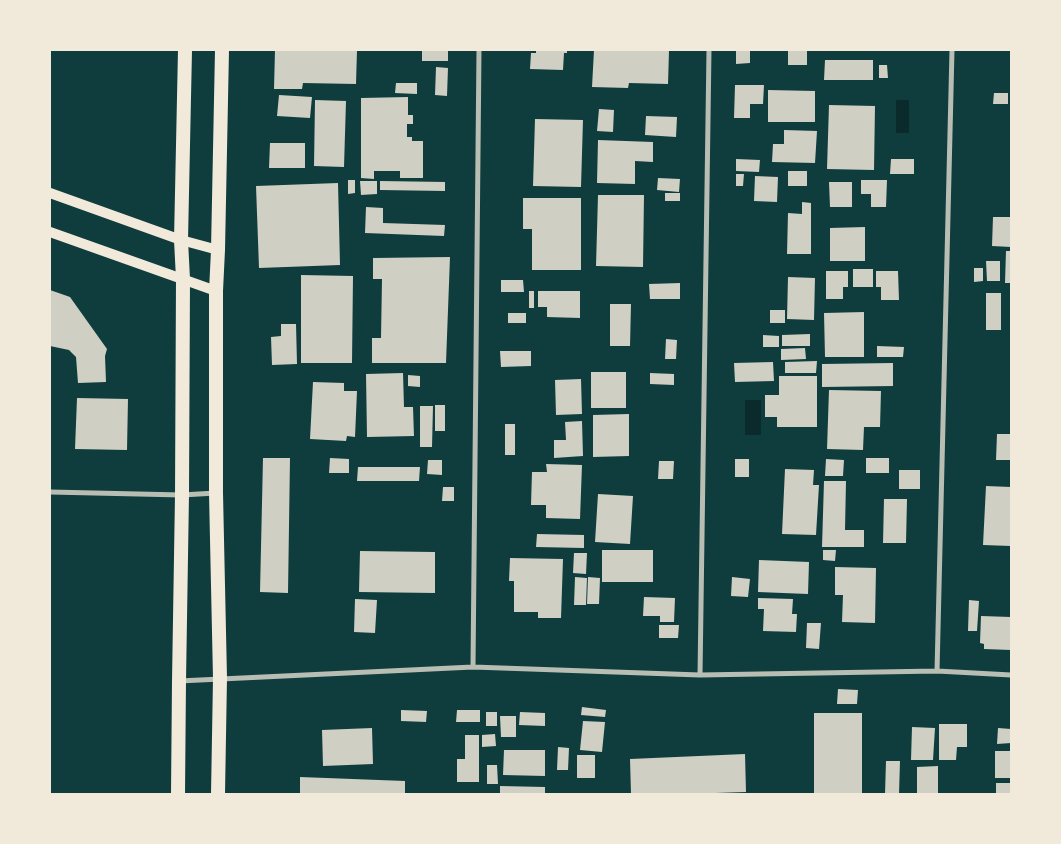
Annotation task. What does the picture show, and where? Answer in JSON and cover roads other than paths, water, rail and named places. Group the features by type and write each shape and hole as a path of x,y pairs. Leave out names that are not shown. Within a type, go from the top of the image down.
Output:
{"highway":[{"path":"178,794 182,495 183,279 181,240 185,50"},
{"path":"218,794 220,678 216,492 216,291 222,50"}],"main road":[{"path":"50,193 181,240 218,250"},
{"path":"50,232 216,291"}],"street":[{"path":"473,667 479,50"},
{"path":"700,675 709,50"},
{"path":"937,671 952,50"},
{"path":"50,492 182,495 216,492"},
{"path":"179,681 473,667 700,675 937,671 1011,675"}],"water":[{"path":"896,100 909,100 909,133 896,133"},
{"path":"745,400 761,400 761,435 745,435"}]}
